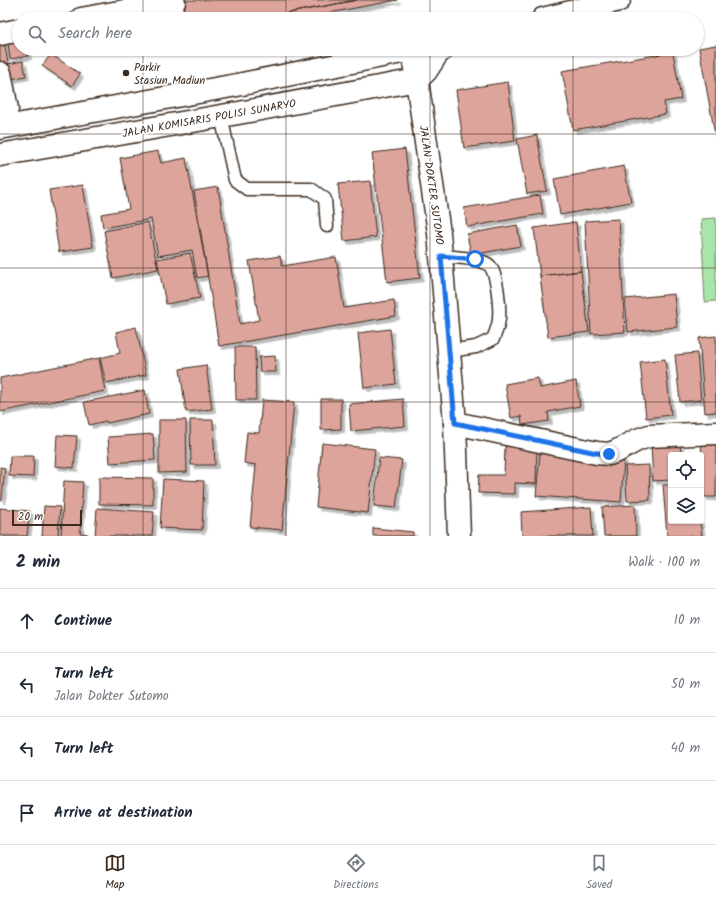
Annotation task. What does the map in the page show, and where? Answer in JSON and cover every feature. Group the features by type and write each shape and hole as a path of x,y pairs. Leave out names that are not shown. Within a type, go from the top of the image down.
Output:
{"main road":[{"path":"571,12 619,0"},
{"path":"119,12 174,2"},
{"path":"0,34 12,31"},
{"path":"0,128 237,85 384,56"},
{"name":"JALAN DOKTER SUTOMO","path":"415,56 439,233 455,423 459,536"},
{"path":"417,80 436,56"},
{"path":"0,73 7,109 0,110"},
{"name":"JALAN KOMISARIS POLISI SUNARYO","path":"0,155 417,80"},
{"path":"237,85 244,112"},
{"path":"455,423 597,453 609,454 618,451 637,440 649,436 716,433"}],"lane":[{"path":"221,116 235,180 247,189 311,189 325,200 328,226"},
{"path":"441,256 475,259 489,265 495,277 499,300 499,324 493,339 476,347 449,351"}],"green space":[{"path":"716,218 716,301 705,302 701,219"}],"building":[{"path":"176,0 357,0 294,12 179,12"},
{"path":"357,0 398,0 334,12 294,12"},
{"path":"0,26 13,91 0,93"},
{"path":"12,43 12,56 28,56 10,59 8,44"},
{"path":"716,45 716,140 700,56 704,56 704,47"},
{"path":"50,56 54,56 80,74 72,86 42,66"},
{"path":"650,56 674,56 681,99 664,102 666,114 573,130 562,71"},
{"path":"23,61 26,76 11,79 8,64"},
{"path":"508,82 515,141 464,148 456,90"},
{"path":"537,135 547,191 527,194 517,139"},
{"path":"405,149 420,278 387,282 372,153"},
{"path":"158,151 161,163 186,158 208,276 197,278 192,250 158,256 151,219 103,228 101,214 129,209 120,158"},
{"path":"624,166 631,202 560,215 554,179"},
{"path":"370,181 376,237 344,241 338,184"},
{"path":"83,185 93,247 59,252 49,190"},
{"path":"218,187 240,324 259,320 249,261 280,256 282,266 336,257 344,308 394,300 396,316 219,346 194,191"},
{"path":"540,195 543,214 467,227 464,208"},
{"path":"619,219 625,332 591,334 585,221"},
{"path":"148,222 158,269 113,278 104,231"},
{"path":"576,222 581,271 540,276 534,228"},
{"path":"517,225 521,246 471,255 467,234"},
{"path":"190,253 200,298 166,304 157,259"},
{"path":"581,271 589,332 548,337 540,276"},
{"path":"674,294 677,327 628,332 625,299"},
{"path":"136,327 146,375 106,383 100,358 120,353 116,332"},
{"path":"390,329 396,384 364,388 358,333"},
{"path":"716,336 716,412 705,413 699,338"},
{"path":"235,347 255,347 256,400 236,400"},
{"path":"697,353 701,400 680,402 675,355"},
{"path":"275,356 276,372 260,372 259,357"},
{"path":"99,358 105,391 0,412 0,378"},
{"path":"665,359 671,415 646,418 640,362"},
{"path":"206,365 212,409 186,412 180,369"},
{"path":"538,378 540,388 576,381 580,406 548,412 549,421 522,425 521,416 511,418 505,384"},
{"path":"145,390 149,414 107,423 106,421 89,425 84,402"},
{"path":"321,399 341,399 341,429 321,430"},
{"path":"403,399 405,426 351,431 349,404"},
{"path":"262,400 294,402 282,530 250,527 256,465 244,463 247,432 259,433"},
{"path":"159,420 186,420 187,472 159,473"},
{"path":"190,420 213,420 215,465 191,465"},
{"path":"153,434 155,460 110,463 108,437"},
{"path":"57,435 77,436 74,468 55,466"},
{"path":"716,440 716,497 704,497 704,452 702,452 701,441"},
{"path":"322,443 375,449 368,513 316,507"},
{"path":"680,443 681,452 668,452 668,480 653,481 651,445"},
{"path":"505,446 537,447 536,484 515,483 515,494 478,493 479,475 504,475"},
{"path":"540,453 624,459 621,502 536,496"},
{"path":"10,456 34,456 33,477 9,476"},
{"path":"379,458 402,460 396,508 374,506"},
{"path":"649,465 650,500 627,501 625,466"},
{"path":"0,467 5,468 2,500 0,500"},
{"path":"99,477 153,478 153,505 99,504"},
{"path":"163,479 204,481 202,530 160,528"},
{"path":"64,481 83,482 80,533 88,534 88,536 61,536"},
{"path":"663,485 668,485 668,524 700,524 702,536 667,536"},
{"path":"635,505 636,536 604,536 602,507"},
{"path":"44,506 60,507 58,536 42,536"},
{"path":"591,507 593,536 522,536 521,512"},
{"path":"0,508 30,511 27,536 0,536"},
{"path":"97,508 154,512 152,536 95,536"},
{"path":"373,528 413,532 413,536 373,536"}],"place":[{"name":"Parkir Stasiun Madiun","path":"126,73"}],"route":[{"path":"475,259 441,256 455,423 597,453 609,454"}]}
